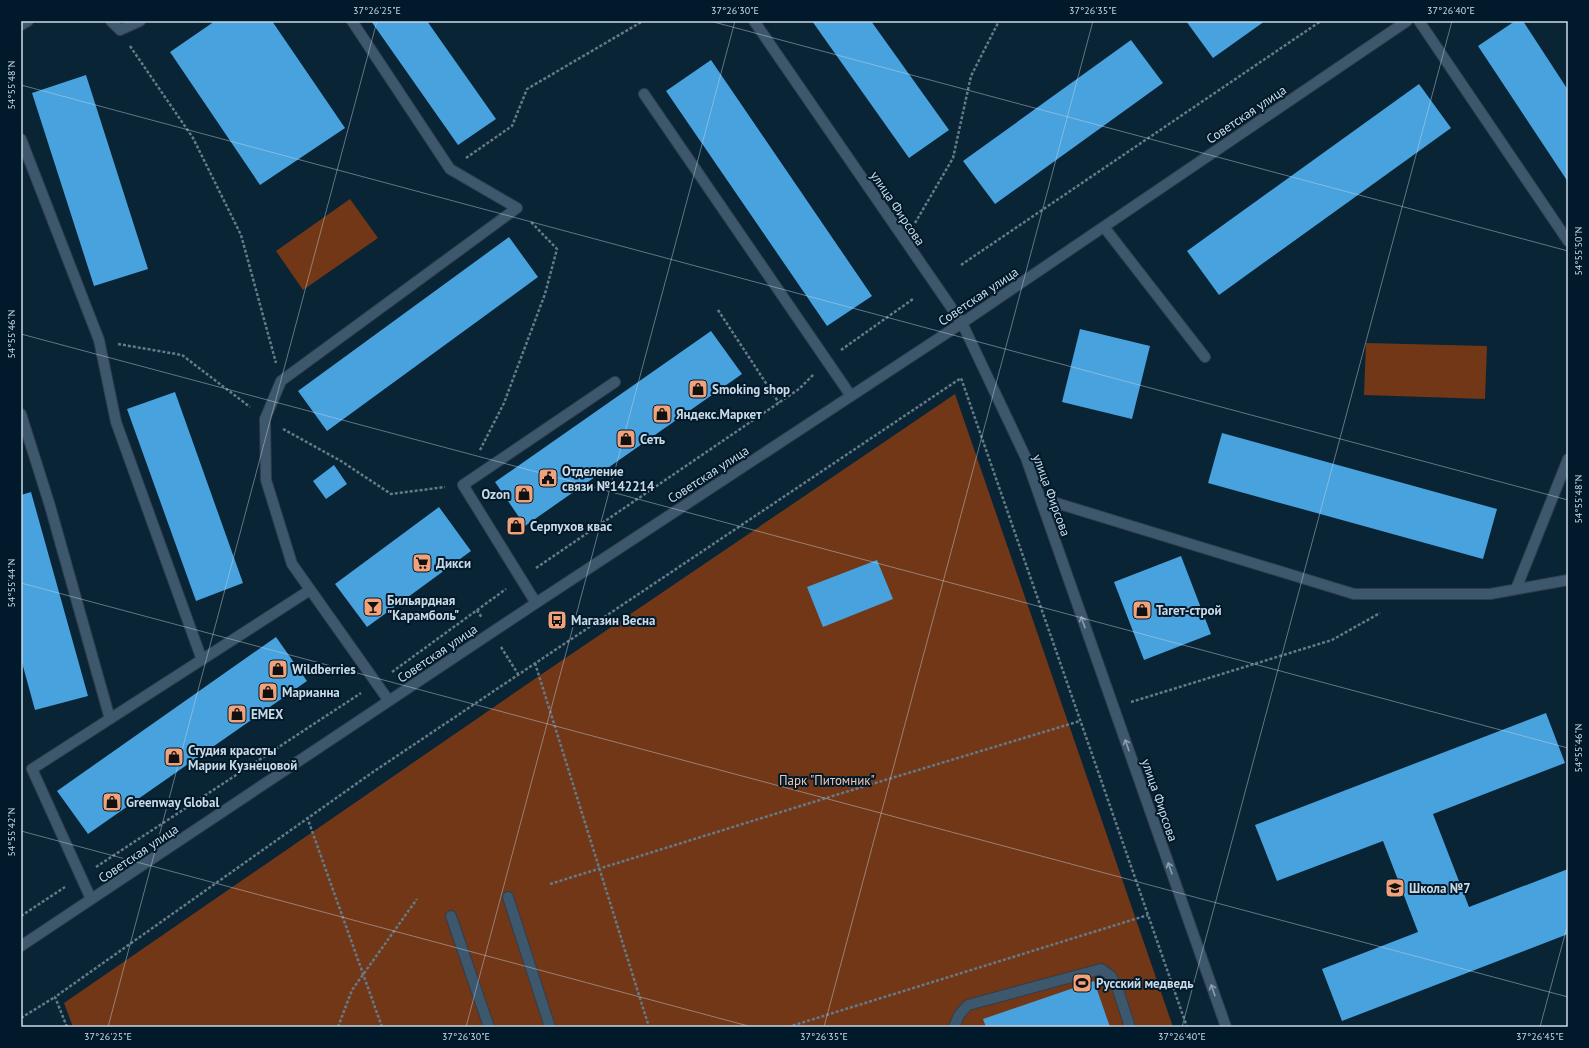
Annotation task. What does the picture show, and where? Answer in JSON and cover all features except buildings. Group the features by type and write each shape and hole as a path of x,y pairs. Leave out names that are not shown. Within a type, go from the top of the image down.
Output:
{"street":[{"path":"21,25 28,21"},
{"path":"111,21 120,30 140,21"},
{"path":"352,21 450,170 517,208 281,381 265,419 266,480 292,564 388,701"},
{"name":"улица Фирсова","path":"754,21 962,323 1026,458 1226,1027"},
{"name":"Советская улица","path":"21,946 536,603 962,323 1407,21"},
{"path":"1419,21 1568,241"},
{"path":"644,94 851,396"},
{"path":"21,139 99,340 116,422 202,660"},
{"path":"1104,227 1205,357"},
{"path":"536,603 463,485 615,382"},
{"path":"21,414 50,506 110,719"},
{"path":"1516,589 1568,459"},
{"path":"1040,498 1354,594 1490,594 1568,580"},
{"path":"91,899 32,769 310,590"},
{"path":"508,897 550,1027"},
{"path":"451,916 490,1027"},
{"path":"954,1027 959,1015 968,1006 1101,969 1111,976 1117,987 1130,1027"}],"path":[{"path":"450,170 512,126 527,89 643,21"},
{"path":"904,240 954,158 971,76 999,21"},
{"path":"961,265 1320,21"},
{"path":"120,30 193,138 241,235 281,381"},
{"path":"480,451 504,403 545,294 557,249 517,208"},
{"path":"21,916 376,684 520,578 799,389 827,360 913,299"},
{"path":"718,310 779,403"},
{"path":"99,340 182,355 265,419 341,461 391,494 463,485"},
{"path":"21,1018 55,997 307,817 961,378 1186,1027"},
{"path":"1114,708 1332,640 1387,609"},
{"path":"535,663 649,1027"},
{"path":"550,884 1080,721"},
{"path":"307,817 382,1027"},
{"path":"338,1027 352,990 417,899"},
{"path":"788,1027 1148,915"},
{"path":"55,997 66,1027"}],"green space":[{"path":"350,199 378,238 303,290 276,251"},
{"path":"1366,343 1487,346 1485,399 1364,395"},
{"name":"Парк \"Питомник\"","path":"955,394 1173,1027 73,1027 64,1003 539,676"}],"place":[{"name":"Smoking shop","path":"698,389"},
{"name":"Яндекс.Маркет","path":"662,414"},
{"name":"Сеть","path":"626,439"},
{"name":"Отделение связи №142214","path":"548,478"},
{"name":"Ozon","path":"524,494"},
{"name":"Серпухов квас","path":"516,526"},
{"name":"Дикси","path":"422,563"},
{"name":"Бильярдная \"Карамболь\"","path":"373,607"},
{"name":"Тагет-строй","path":"1142,610"},
{"name":"Магазин Весна","path":"557,620"},
{"name":"Wildberries","path":"278,669"},
{"name":"Марианна","path":"268,692"},
{"name":"EMEX","path":"237,714"},
{"name":"Студия красоты Марии Кузнецовой","path":"174,757"},
{"name":"Greenway Global","path":"112,802"},
{"name":"Школа №7","path":"1395,888"},
{"name":"Русский медведь","path":"1082,983"}]}
